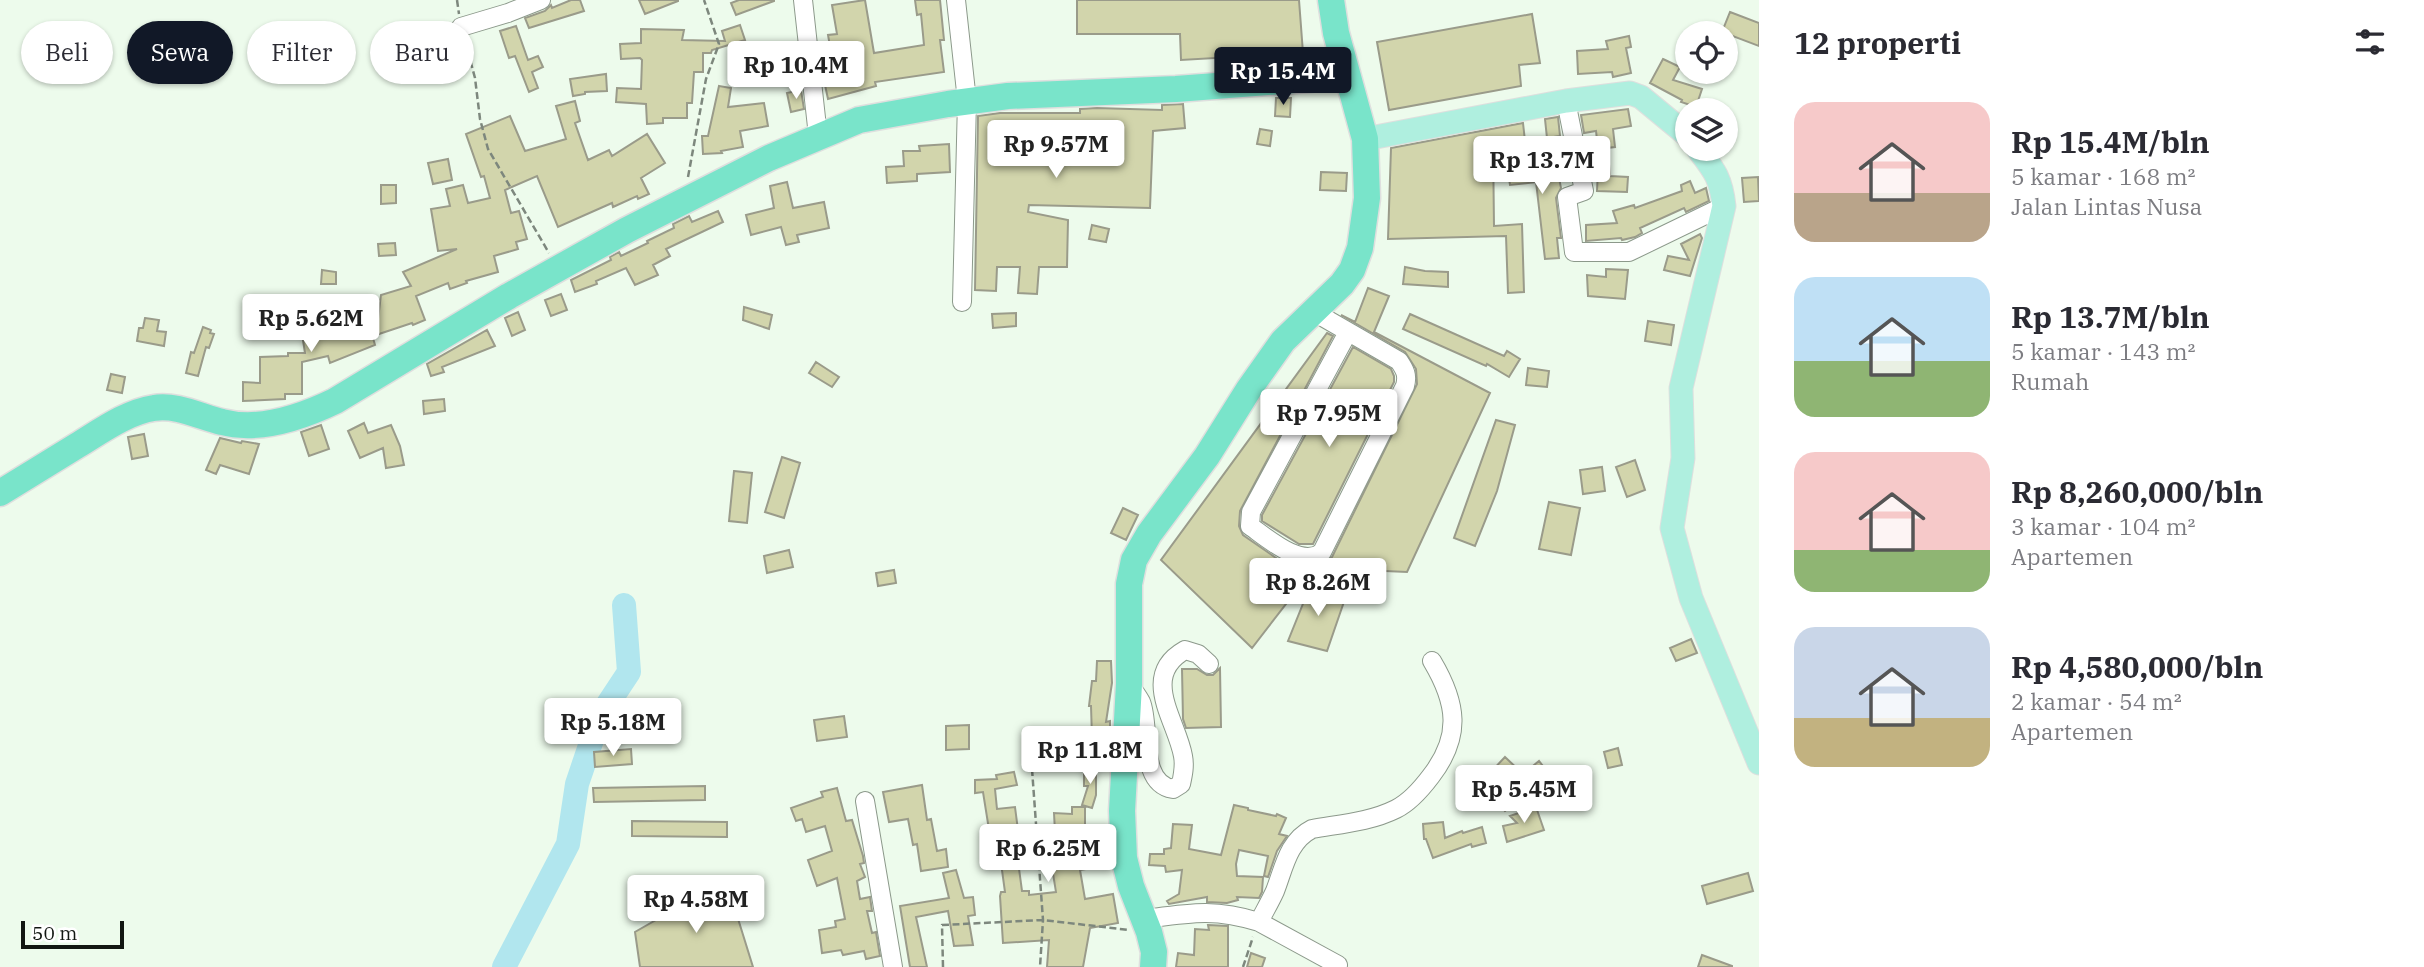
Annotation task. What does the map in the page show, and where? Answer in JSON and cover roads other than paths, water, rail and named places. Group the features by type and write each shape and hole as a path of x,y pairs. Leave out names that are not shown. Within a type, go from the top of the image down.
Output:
{"highway":[{"path":"1153,967 1154,952 1124,858 1122,811 1129,684 1129,584 1134,560 1149,534 1207,456 1283,341 1347,277 1360,248 1367,198 1366,139 1336,33 1331,0"},
{"path":"0,493 130,416 153,408 185,411 226,423 260,424 308,414 335,401 558,268 683,201 818,136 859,120 1008,96 1176,89 1347,76"}],"main road":[{"path":"1366,139 1566,101 1636,94 1675,125"},
{"path":"1707,161 1716,172 1724,206 1681,388 1683,461 1672,528 1691,598 1759,763"}],"street":[{"path":"474,23 541,0"},
{"path":"803,0 818,136"},
{"path":"956,0 967,101 962,302"},
{"path":"1566,101 1584,191 1567,197 1574,252 1629,252 1724,206"},
{"path":"1314,312 1348,331 1399,361 1406,370 1407,378 1322,552 1315,558 1306,558 1284,550 1248,522 1348,331"},
{"path":"1129,684 1141,703 1147,752 1154,774 1158,782 1173,789 1181,784 1184,770 1183,755 1163,696 1166,668 1175,656 1185,650 1198,654 1209,664"},
{"path":"1259,922 1274,894 1291,849 1304,833 1312,829 1363,821 1399,807 1426,783 1444,760 1454,726 1452,705 1444,681 1432,661"},
{"path":"865,801 893,967"},
{"path":"1147,926 1219,912 1259,922 1338,965"}],"waterway":[{"path":"504,967 568,844 577,784 600,716 629,672 624,605"}]}
